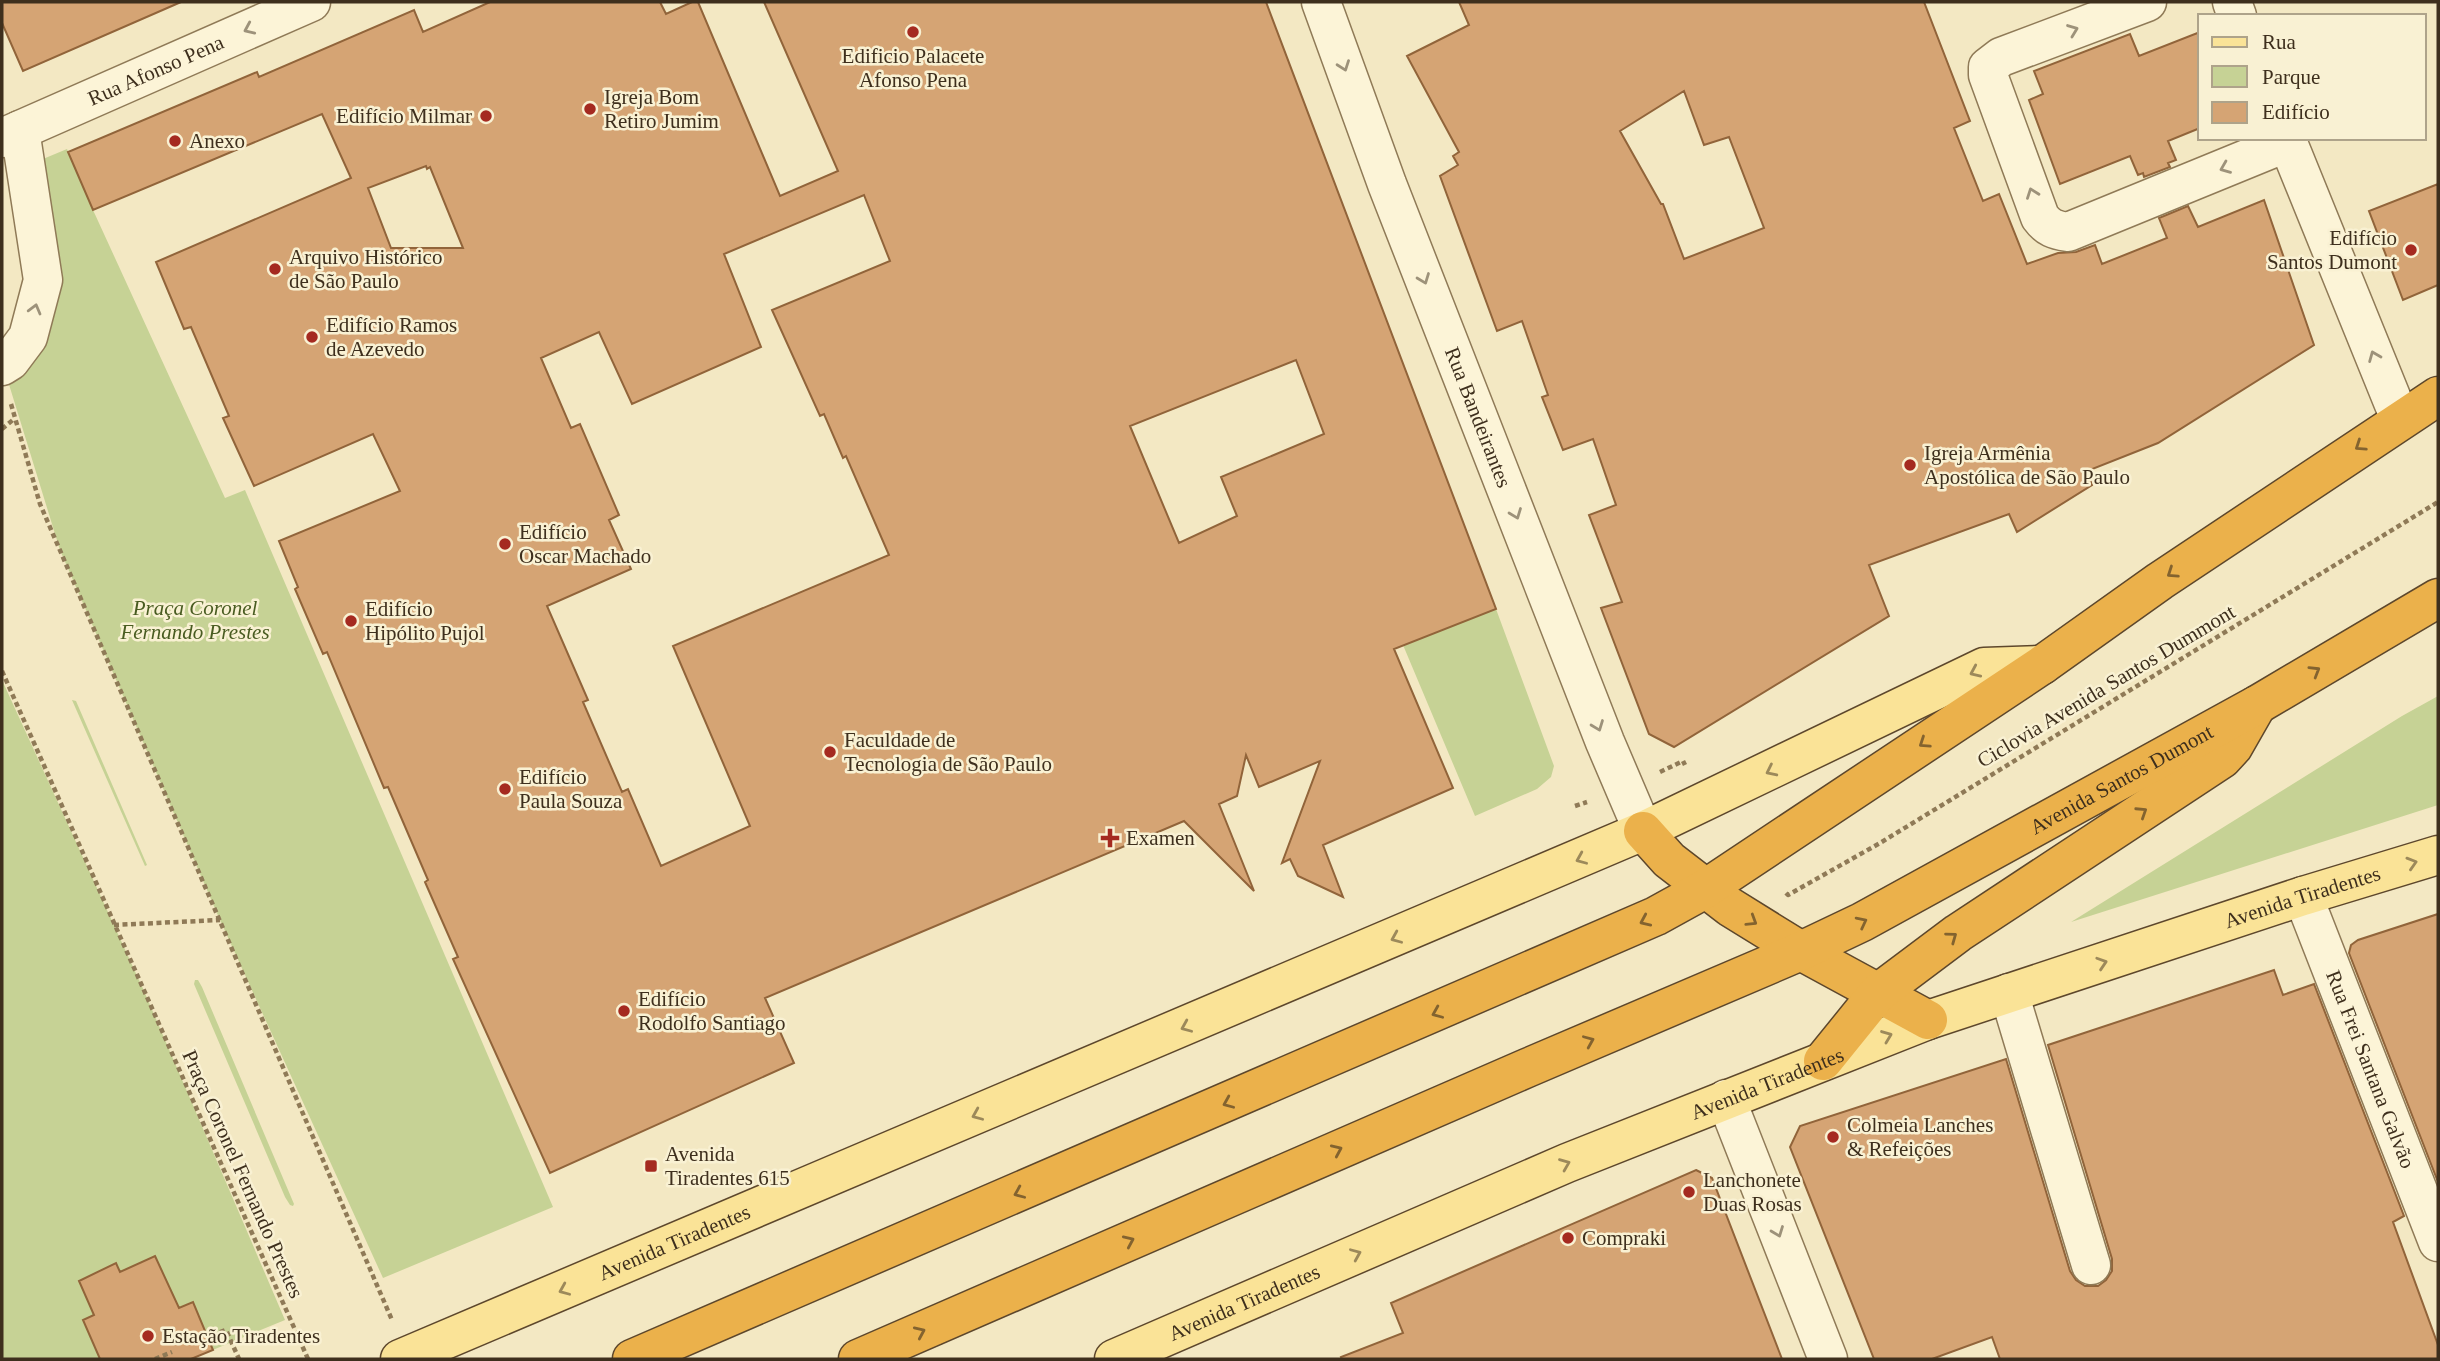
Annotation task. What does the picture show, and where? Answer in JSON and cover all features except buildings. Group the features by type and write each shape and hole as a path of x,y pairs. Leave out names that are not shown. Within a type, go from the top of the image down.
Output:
{"highway":[{"path":"632,1359 1656,916 1705,889 2042,665 2160,581 2438,396"},
{"name":"Avenida Santos Dumont","path":"1801,951 1862,922 2257,705 2438,598"},
{"path":"1823,1061 1878,993 1958,933 2222,759 2234,747 2257,705"},
{"path":"1643,831 1668,860 1730,907 1801,951 1928,1020"},
{"path":"858,1359 1801,951"}],"main road":[{"path":"1643,831 1984,667 2042,665"},
{"name":"Avenida Tiradentes","path":"404,1357 1643,831"},
{"name":"Avenida Tiradentes","path":"1114,1359 1540,1174 1928,1020 2303,896 2438,855"}],"street":[{"name":"Rua Afonso Pena","path":"11,134 311,2"},
{"name":"Rua Bandeirantes","path":"1321,2 1412,249 1605,742 1643,831"},
{"path":"2147,2 2001,57 1989,67 1988,75 2040,217 2046,225 2055,230 2068,232 2287,140 2400,419"},
{"path":"2,365 10,361 28,337 43,280 11,134"},
{"name":"Rua Frei Santana Galvão","path":"2303,896 2438,1242"},
{"path":"2009,993 2091,1265"},
{"path":"1726,1100 1828,1359"}],"path":[{"path":"2,365 14,419 40,504 220,920 404,1357"},
{"path":"2,429 14,419"},
{"name":"Ciclovia Avenida Santos Dummont","path":"1788,895 1880,843 2438,502"},
{"name":"Praça Coronel Fernando Prestes","path":"2,671 308,1359"},
{"path":"114,925 220,920"},
{"path":"212,1335 226,1329 239,1359"},
{"path":"155,1359 172,1352"}],"green space":[{"name":"Praça Coronel Fernando Prestes","path":"67,149 225,498 245,490 553,1207 383,1278 220,920 60,550 3,365 41,296 43,159"},
{"path":"1496,609 1554,766 1551,777 1537,789 1475,816 1403,645"},
{"path":"2,680 144,991 285,1320 191,1359 2,1359"},
{"path":"2438,696 2438,805 2071,922 2402,716"},
{"path":"72,700 76,701 147,865 145,866"},
{"path":"195,980 198,980 202,987 293,1206 285,1197 194,984"}],"place":[{"name":"Edificio Palacete Afonso Pena","path":"913,32"},
{"name":"Igreja Bom Retiro Jumim","path":"590,109"},
{"name":"Edifício Milmar","path":"486,116"},
{"name":"Anexo","path":"175,141"},
{"name":"Edifício Santos Dumont","path":"2411,250"},
{"name":"Arquivo Histórico de São Paulo","path":"275,269"},
{"name":"Edifício Ramos de Azevedo","path":"312,337"},
{"name":"Igreja Armênia Apostólica de São Paulo","path":"1910,465"},
{"name":"Edifício Oscar Machado","path":"505,544"},
{"name":"Edifício Hipólito Pujol","path":"351,621"},
{"name":"Faculdade de Tecnologia de São Paulo","path":"830,752"},
{"name":"Edifício Paula Souza","path":"505,789"},
{"name":"Examen","path":"1110,838"},
{"name":"Edifício Rodolfo Santiago","path":"624,1011"},
{"name":"Colmeia Lanches & Refeições","path":"1833,1137"},
{"name":"Avenida Tiradentes 615","path":"651,1166"},
{"name":"Lanchonete Duas Rosas","path":"1689,1192"},
{"name":"Compraki","path":"1568,1238"},
{"name":"Estação Tiradentes","path":"148,1336"}]}
